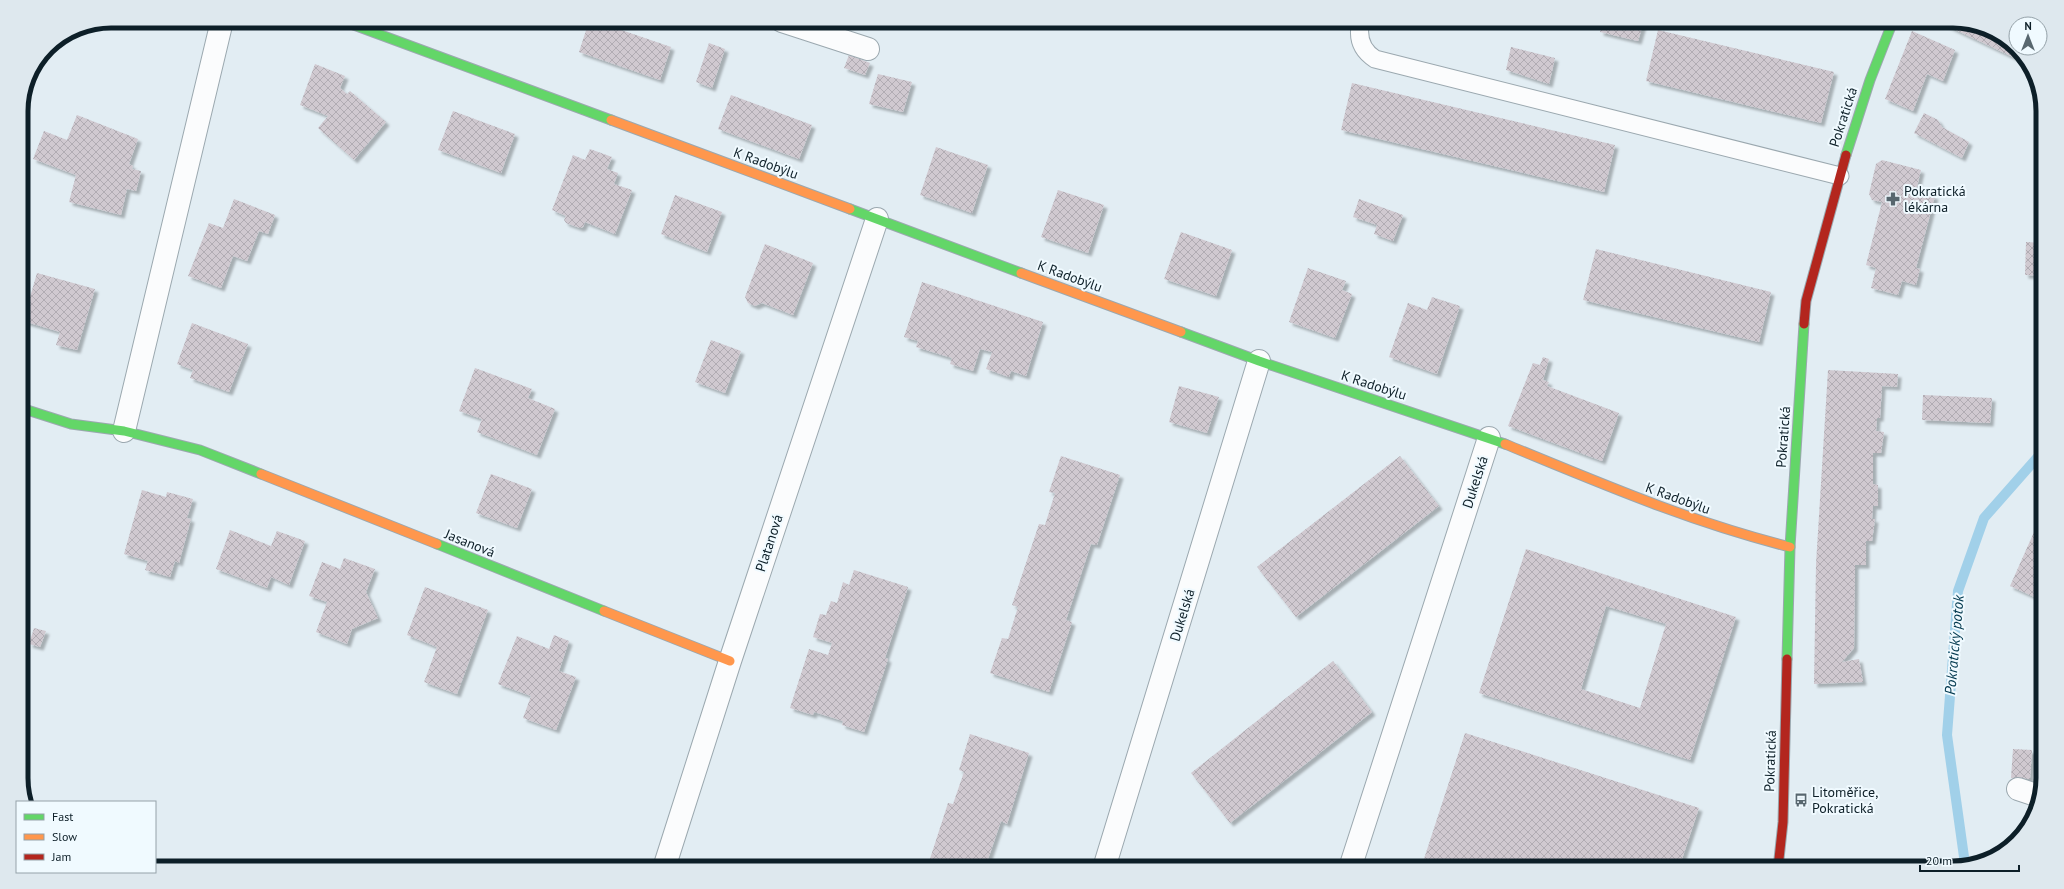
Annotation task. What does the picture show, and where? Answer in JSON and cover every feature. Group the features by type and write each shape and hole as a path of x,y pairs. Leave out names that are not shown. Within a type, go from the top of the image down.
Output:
{"street":[{"path":"124,431 220,28"},
{"name":"K Radobýlu","path":"380,28 877,219 1259,362 1489,438 1650,504 1739,534 1790,547"},
{"path":"803,28 868,50"},
{"name":"Pokratická","path":"1779,861 1783,822 1790,547 1806,301 1840,176 1870,80 1890,28"},
{"name":"Platanová","path":"666,861 730,661 877,219"},
{"name":"Dukelská","path":"1106,861 1259,362"},
{"name":"Jasanová","path":"28,410 70,424 124,431 200,450 730,661"},
{"name":"Dukelská","path":"1352,861 1489,438"},
{"path":"2018,789 2034,794"}],"lane":[{"path":"1359,28 1358,31 1361,44 1365,53 1375,59 1840,176"}],"building":[{"path":"587,28 615,28 671,47 660,80 579,52"},
{"path":"1601,28 1642,28 1638,41 1600,32"},
{"path":"1952,28 1979,32 2008,49 2008,55"},
{"path":"1658,30 1834,72 1821,123 1646,81"},
{"path":"1912,31 1955,50 1943,81 1927,74 1913,111 1885,99"},
{"path":"709,43 725,49 712,88 696,82"},
{"path":"1511,47 1555,58 1549,84 1506,70"},
{"path":"849,55 870,63 865,75 844,68"},
{"path":"315,64 345,76 340,88 347,94 350,91 386,122 354,160 318,128 328,116 300,105"},
{"path":"878,74 912,82 903,112 869,104"},
{"path":"1352,83 1615,145 1604,192 1341,130"},
{"path":"731,95 812,125 799,159 718,129"},
{"path":"453,111 515,134 501,173 438,150"},
{"path":"1924,113 1938,120 1942,127 1969,142 1962,158 1914,133"},
{"path":"77,115 138,139 129,164 133,166 132,169 141,171 136,191 127,189 121,215 69,202 76,175 33,159 44,131 67,140"},
{"path":"936,147 988,165 972,213 920,195"},
{"path":"590,149 612,157 607,169 618,173 614,184 632,190 615,234 585,222 583,227 580,228 566,223 564,220 566,216 552,210 573,155 585,160"},
{"path":"1882,160 1921,170 1916,191 1935,196 1916,268 1920,269 1916,285 1902,281 1898,295 1871,288 1876,268 1866,265 1882,202 1872,200 1869,194 1876,164"},
{"path":"1058,190 1104,205 1088,253 1041,237"},
{"path":"675,195 722,212 707,252 661,234"},
{"path":"234,199 275,215 268,234 259,231 247,261 233,256 221,288 188,276 209,223 223,228"},
{"path":"1359,199 1403,215 1393,241 1374,234 1377,225 1353,217"},
{"path":"1181,232 1232,250 1216,296 1164,279"},
{"path":"2026,242 2036,243 2036,276 2025,275"},
{"path":"765,244 813,263 793,315 762,303 755,306 748,303 745,297"},
{"path":"1596,249 1771,292 1759,342 1583,300"},
{"path":"1308,268 1346,281 1342,290 1352,294 1335,338 1289,322"},
{"path":"37,273 95,289 77,350 56,345 60,332 28,322 28,304"},
{"path":"922,282 1043,322 1026,376 1011,371 1009,377 986,369 992,352 980,349 973,371 950,364 952,358 916,347 918,341 904,337"},
{"path":"1432,297 1460,306 1437,374 1389,357 1408,303 1427,310"},
{"path":"192,323 248,344 229,392 190,378 193,370 177,364"},
{"path":"711,340 741,351 725,393 695,382"},
{"path":"1543,357 1549,359 1543,380 1549,382 1547,386 1619,413 1602,461 1508,426 1533,363 1540,365"},
{"path":"475,368 532,389 528,398 555,409 537,455 477,432 482,419 459,411"},
{"path":"1828,370 1898,374 1897,387 1882,386 1880,418 1877,418 1876,431 1884,432 1881,453 1873,453 1873,484 1878,485 1878,506 1873,506 1872,519 1875,519 1872,541 1866,541 1866,565 1855,565 1854,648 1842,662 1859,659 1863,682 1814,684 1816,564"},
{"path":"1179,386 1219,397 1207,433 1169,422"},
{"path":"1923,395 1992,398 1990,423 1922,420"},
{"path":"1061,456 1120,475 1097,545 1091,544 1066,620 1072,622 1049,692 990,673 1002,638 1008,639 1018,607 1012,605 1039,524 1045,525 1055,493 1049,492"},
{"path":"1400,456 1439,506 1296,617 1257,567"},
{"path":"491,474 532,489 517,528 476,513"},
{"path":"142,490 166,497 167,492 193,499 187,518 191,519 179,563 175,561 170,577 145,570 148,561 124,554"},
{"path":"230,530 271,546 277,531 305,541 289,585 271,577 267,588 216,569"},
{"path":"2034,532 2036,533 2036,598 2010,586"},
{"path":"1526,549 1736,617 1690,760 1479,693","holes":["1606,606 1666,624 1640,708 1581,689"]},
{"path":"344,558 375,569 366,592 378,618 352,629 347,644 316,632 327,602 309,596 322,562 340,569"},
{"path":"854,570 908,587 885,658 888,659 864,732 842,725 843,721 814,712 813,715 790,708 809,649 828,655 832,643 813,637 820,614 826,615 831,601 837,603 843,582 849,585"},
{"path":"425,587 488,610 457,694 424,682 437,647 407,635"},
{"path":"34,628 46,631 40,647 29,644"},
{"path":"554,635 569,641 559,671 576,677 556,730 523,718 531,696 498,684 517,636 549,649"},
{"path":"1333,661 1372,712 1230,823 1191,773"},
{"path":"1465,733 1699,808 1681,861 1423,861"},
{"path":"970,734 1029,753 1007,824 1001,821 987,861 929,861 948,803 953,804 964,772 959,770"},
{"path":"2013,749 2032,750 2030,779 2011,778"}],"waterway":[{"name":"Pokratický potok","path":"1964,860 1947,735 1958,591 1984,518 2036,459"}],"traffic: fast":[{"path":"362,28 611,120"},
{"path":"1846,155 1870,80 1890,28"},
{"path":"850,209 1021,273"},
{"path":"1787,659 1790,547 1804,324"},
{"path":"1181,332 1259,361 1505,444"},
{"path":"28,410 71,424 124,431 200,450 261,474"},
{"path":"437,544 604,611"}],"traffic: slow":[{"path":"611,120 850,209"},
{"path":"1021,273 1181,332"},
{"path":"1505,444 1681,514 1790,547"},
{"path":"261,474 437,544"},
{"path":"604,611 730,661"}],"traffic: jam":[{"path":"1804,324 1806,301 1846,155"},
{"path":"1779,861 1783,822 1787,659"}],"place":[{"name":"Pokratická lékárna","path":"1893,199"},
{"name":"Litoměřice, Pokratická","path":"1801,800"}]}
